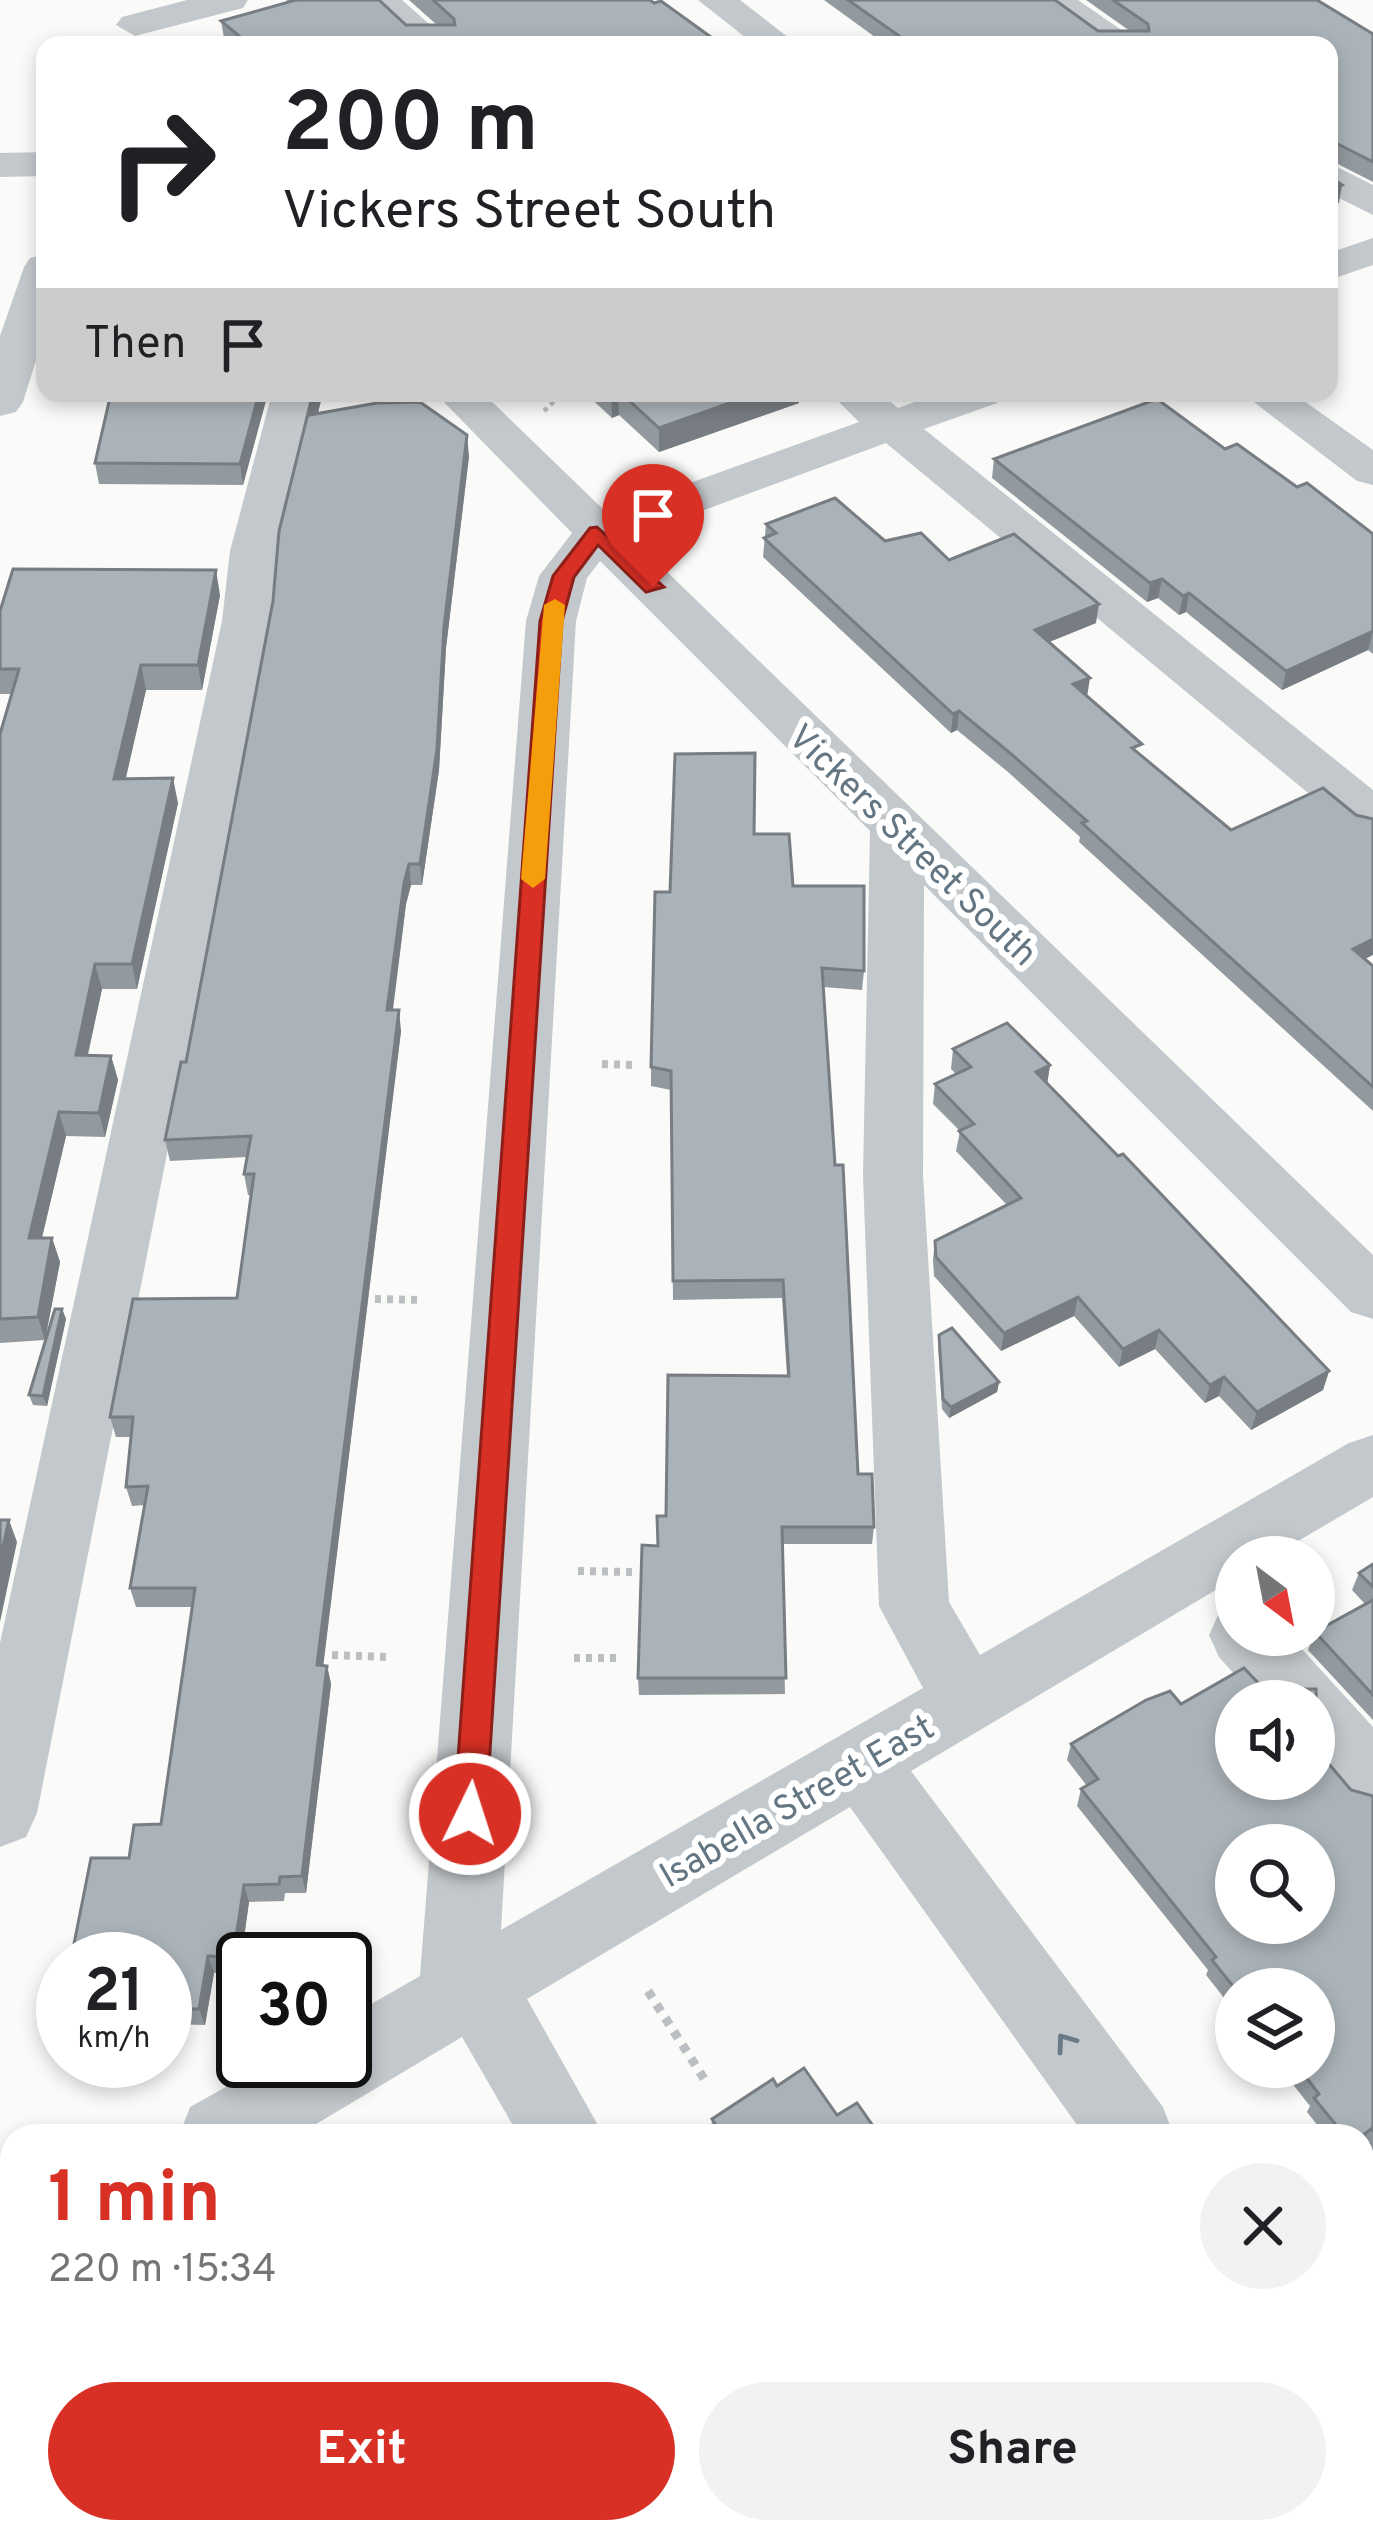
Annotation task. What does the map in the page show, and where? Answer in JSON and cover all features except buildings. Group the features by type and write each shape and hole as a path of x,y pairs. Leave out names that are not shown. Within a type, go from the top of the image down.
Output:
{"street":[{"path":"134,23 230,0"},
{"path":"380,0 423,36"},
{"path":"716,0 766,36"},
{"path":"1053,0 1110,36"},
{"path":"0,165 36,164"},
{"path":"1338,181 1373,203"},
{"path":"1338,264 1373,251"},
{"path":"0,402 36,295"},
{"path":"0,1813 247,621 254,551 293,402"},
{"name":"Vickers Street South","path":"466,402 1373,1294"},
{"path":"863,402 1373,818"},
{"path":"556,2124 466,1988 551,621 563,576 597,533 956,402"},
{"path":"1277,402 1373,471"},
{"path":"897,827 893,1175 914,1606 968,1701"},
{"name":"Isabella Street East","path":"239,2124 1373,1463"},
{"path":"1188,1572 1215,1602"},
{"path":"1263,1656 1284,1680"},
{"path":"1335,1736 1373,1779"},
{"path":"862,1764 1125,2124"}],"path":[{"path":"544,410 553,402"},
{"path":"602,1064 634,1065"},
{"path":"375,1299 423,1300"},
{"path":"578,1571 632,1572"},
{"path":"332,1655 388,1657"},
{"path":"574,1658 622,1658"},
{"path":"648,1991 708,2085"}],"slow traffic":[{"path":"533,879 555,605"}],"route":[{"path":"470,1814 551,621 563,576 597,533 653,587"}]}
